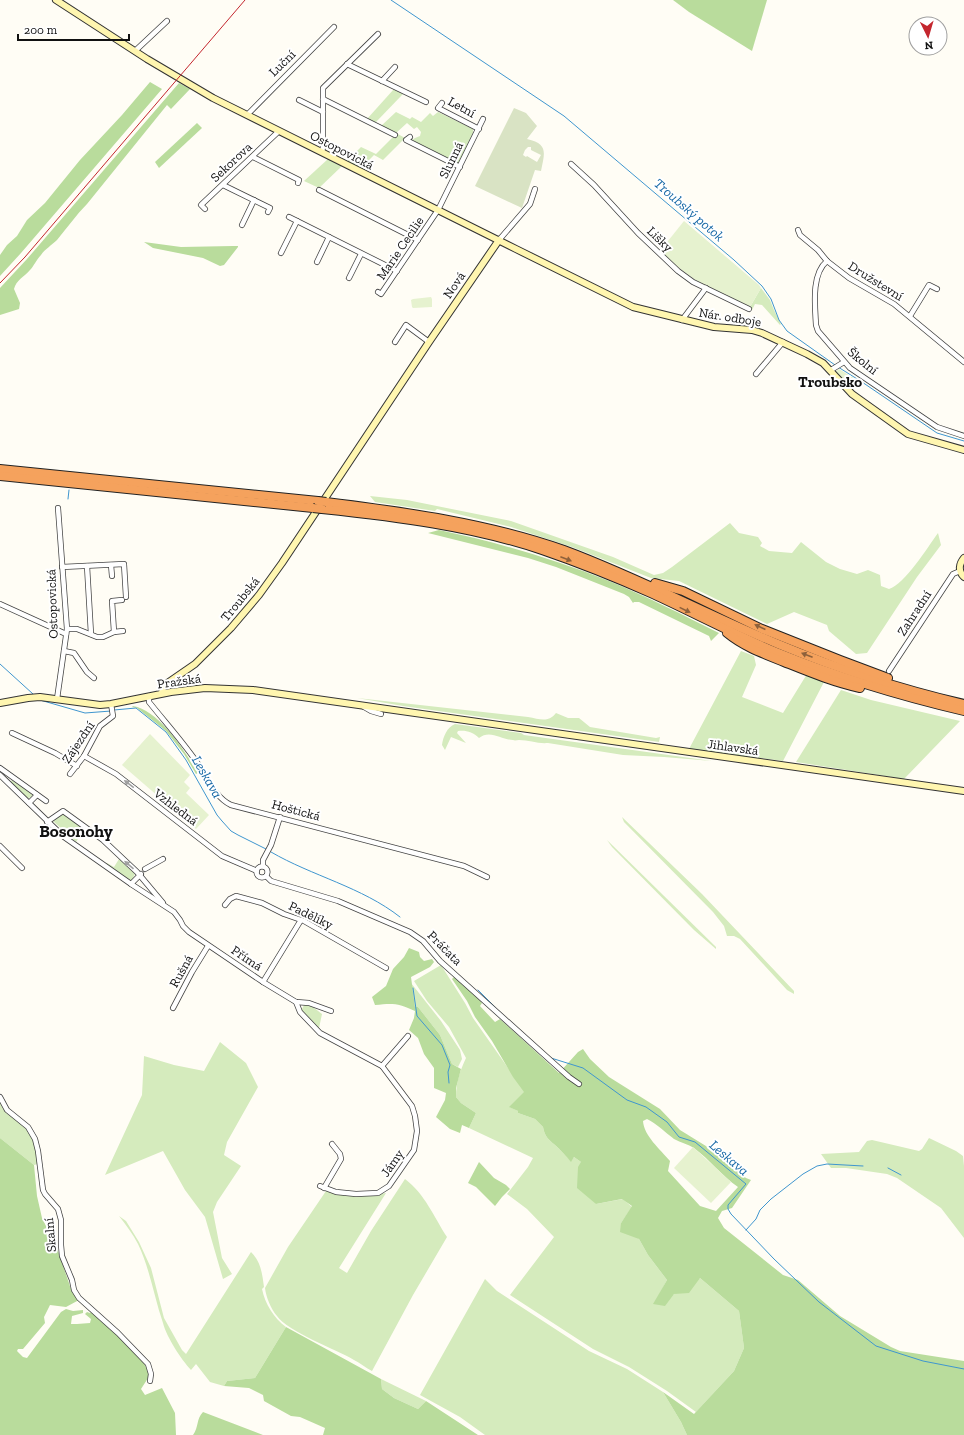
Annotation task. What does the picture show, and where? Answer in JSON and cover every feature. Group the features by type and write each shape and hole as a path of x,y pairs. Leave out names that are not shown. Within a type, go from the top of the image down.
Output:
{"highway":[{"path":"0,469 320,505 456,527 516,542 563,557 608,575 717,625 810,665 855,681 905,696 964,711"},
{"path":"0,476 425,515 487,528 543,543 618,572 778,644 858,674 905,689 964,704"}],"street":[{"name":"Ostopovická","path":"56,0 134,51 213,98 499,240"},
{"path":"134,51 167,21"},
{"name":"Luční","path":"247,115 334,28"},
{"path":"322,152 324,147 323,87 378,34"},
{"path":"348,64 426,102"},
{"path":"382,81 395,68"},
{"path":"322,99 358,119 395,135"},
{"path":"299,100 323,112"},
{"name":"Letní","path":"442,104 438,108 479,129"},
{"name":"Slunná","path":"438,210 483,119"},
{"name":"Sekorova","path":"205,209 201,205 279,131"},
{"path":"407,139 460,167"},
{"path":"253,157 300,180 298,183"},
{"name":"Lišky","path":"571,164 594,185 638,233 688,278 750,309"},
{"path":"223,184 270,208 268,212"},
{"path":"499,240 530,204 535,189"},
{"path":"319,190 349,207 418,240"},
{"path":"242,225 254,200"},
{"name":"Marie Cecilie","path":"378,292 381,294 438,210"},
{"path":"289,218 397,271"},
{"path":"281,253 297,221"},
{"name":"Družstevní","path":"798,230 800,235 818,250 827,261 848,278 894,304 964,362"},
{"path":"316,262 329,237"},
{"name":"Nár. odboje","path":"499,240 633,307 714,327 752,330 783,342 835,367 852,394 904,432 916,438 964,450"},
{"name":"Nová","path":"370,431 499,240"},
{"path":"349,278 361,254"},
{"name":"Školní","path":"827,261 821,267 817,279 816,327 850,368 937,427 964,436"},
{"name":"Družstevní","path":"910,316 929,285 937,289"},
{"path":"682,320 706,288"},
{"path":"394,342 406,326 429,342"},
{"path":"756,374 783,342"},
{"path":"761,358 766,362"},
{"path":"835,367 844,362"},
{"name":"Troubská","path":"162,693 163,687 195,664 231,628 259,595 370,431"},
{"name":"Ostopovická","path":"57,699 66,631 58,508"},
{"path":"964,558 961,563 960,571 964,577"},
{"path":"62,567 124,564 124,598 112,601 114,632"},
{"path":"111,565 112,576"},
{"path":"87,566 91,634"},
{"name":"Zahradní","path":"889,671 953,574 960,571"},
{"path":"0,604 66,631 77,629 97,637 103,637 114,632 123,631"},
{"path":"64,651 74,653 87,672 94,678"},
{"name":"Pražská","path":"0,703 40,697 112,709 162,693 205,688 225,688 253,690 499,725"},
{"name":"Hoštická","path":"149,696 150,702 197,762 219,797 231,805 461,865 487,877"},
{"name":"Pražská","path":"363,705 371,711 381,714"},
{"name":"Zájezdní","path":"70,774 84,756 100,726 113,716 112,709"},
{"name":"Jihlavská","path":"499,725 964,791"},
{"path":"12,733 55,752 77,766"},
{"name":"Vzhledná","path":"84,756 116,774 222,856 257,871"},
{"path":"0,768 46,801"},
{"path":"0,775 47,822 73,844 166,906"},
{"path":"6,781 11,776"},
{"path":"29,803 37,795"},
{"path":"47,822 62,811 102,840 140,875 166,906"},
{"path":"262,866 267,870 266,876 260,877 257,874 257,871 262,866 280,817"},
{"path":"0,846 22,868"},
{"path":"145,869 163,859"},
{"path":"131,884 140,875"},
{"name":"Práčata","path":"266,876 271,880 338,902 402,928 417,936 440,961 569,1078 579,1084"},
{"name":"Padělíky","path":"225,905 230,899 236,896 262,903 284,914 301,920 386,968"},
{"name":"Přímá","path":"166,906 174,912 189,932 208,946 296,1002 309,1003 328,1012"},
{"path":"264,982 301,920"},
{"name":"Rušná","path":"173,1008 208,946"},
{"path":"296,1002 300,1012 320,1033 382,1066 408,1036"},
{"name":"Jámy","path":"332,1144 340,1154 341,1159 322,1187 346,1193 366,1194 378,1192 389,1186 414,1150 417,1131 412,1106 382,1066"},
{"name":"Skalní","path":"0,1097 7,1110 28,1127 35,1139 43,1190 58,1209 61,1220 62,1256 72,1280 74,1290 79,1298 118,1333 148,1364 151,1374 150,1381"}],"green space":[{"path":"673,0 767,0 752,51 689,12"},
{"path":"150,82 162,89 0,276 0,255 7,245 17,236 27,220 45,203 80,160 122,115"},
{"path":"179,83 190,89 171,109 167,105 57,240 44,251 28,272 16,283 14,289 20,303 19,309 0,315 0,288 27,259"},
{"path":"394,89 403,94 375,123 367,119"},
{"path":"514,108 526,113 537,126 527,139 539,143 542,146 544,154 541,171 535,170 522,208 475,186","holes":["528,147 531,147 531,150 541,155 537,162 523,155 525,150"]},
{"path":"396,112 410,119 412,117 421,122 430,113 433,116 438,112 473,129 473,133 458,164 413,142 412,140 420,136 421,132 417,127 414,129 407,123 396,133 405,138 383,160 374,155 361,168 347,161 361,147 376,154 396,134 381,126"},
{"path":"197,123 202,128 159,168 155,162"},
{"path":"328,159 342,166 319,188 304,181"},
{"path":"684,221 759,285 761,288 750,307 698,282 675,265 660,251"},
{"path":"144,242 181,247 238,247 224,265 220,266 203,258 153,248"},
{"path":"761,288 770,300 781,324 780,325 762,305 755,304 752,310 750,307"},
{"path":"431,297 432,307 412,307 411,300"},
{"path":"839,369 855,379 849,388 836,372"},
{"path":"370,496 407,500 511,521 613,557 654,575 663,573 672,567 730,523 739,533 758,537 762,543 760,546 769,551 792,553 801,542 826,562 840,569 857,574 868,570 880,575 881,586 889,589 895,586 909,573 938,533 941,545 917,577 867,653 856,654 829,631 827,625 794,612 767,624 679,581 651,578 572,547 511,527 437,509 435,511 375,502"},
{"path":"439,530 546,558 588,573 637,593 719,633 711,641 709,636 639,602 633,603 629,597 624,594 556,567 528,558 428,533"},
{"path":"741,651 754,656 756,665 742,697 783,713 807,674 824,682 783,761 689,749"},
{"path":"841,690 871,700 960,721 904,779 796,762"},
{"path":"357,698 540,719 550,718 556,713 568,718 579,718 590,727 656,738 660,737 659,742 403,706"},
{"path":"132,707 143,709 162,723 186,754 198,773 196,774 184,754 166,731 137,708"},
{"path":"455,724 712,761 623,755 548,743 509,740 492,735 479,738 472,733 464,731 458,731 457,733 466,743 451,737 445,750 442,745 444,736 450,727"},
{"path":"150,734 190,775 184,782 190,788 186,793 209,815 196,829 122,765"},
{"path":"12,780 33,794 32,796 26,799 10,782"},
{"path":"63,814 84,829 76,842 53,821"},
{"path":"622,817 702,894 794,991 794,994 787,990 740,939 734,936 727,936 724,926 713,912 624,822"},
{"path":"607,840 716,947 716,949 694,930 612,847"},
{"path":"119,859 135,874 132,880 106,865 107,863 114,867"},
{"path":"409,948 419,952 420,957 424,961 432,959 434,962 430,967 411,977 415,1007 418,1007 440,1035 452,1064 461,1069 456,1088 456,1097 461,1103 476,1113 469,1128 462,1125 460,1133 450,1129 436,1117 445,1100 446,1093 434,1088 434,1068 424,1054 418,1038 409,1030 415,1011 395,1004 375,1005 372,997 386,986 393,969 404,957"},
{"path":"441,965 473,1018 525,1092 510,1107 518,1111 518,1113 535,1119 543,1127 546,1136 571,1161 574,1157 581,1162 596,1204 623,1199 632,1207 621,1223 639,1239 648,1255 667,1280 654,1304 700,1278 739,1311 744,1348 734,1371 696,1412 667,1391 629,1367 593,1349 510,1295 554,1237 527,1209 507,1194 528,1167 533,1158 469,1128 476,1113 461,1103 456,1097 459,1077 466,1058 449,1027 427,1001 414,981"},
{"path":"454,977 479,998 482,1003 480,1006 495,1022 500,1019 559,1073 578,1052 583,1049 590,1059 609,1077 660,1109 680,1130 714,1151 746,1178 751,1180 732,1208 722,1211 718,1218 724,1228 783,1275 798,1280 840,1316 891,1347 900,1351 964,1361 964,1435 687,1435 663,1392 694,1414 734,1371 744,1348 739,1311 700,1278 689,1293 674,1294 665,1306 653,1304 667,1280 648,1255 639,1239 620,1232 621,1223 632,1206 622,1199 596,1204 577,1188 578,1167 581,1162 574,1157 571,1162 547,1138 543,1127 535,1119 518,1113 518,1111 509,1107 524,1092 513,1077 452,979","holes":["647,1119 674,1139 694,1148 738,1187 716,1211 700,1206 668,1171 670,1161 646,1132 643,1121"]},
{"path":"411,983 441,1021 460,1050 462,1059 458,1067 452,1064 440,1035 418,1007 415,1007"},
{"path":"309,1004 322,1014 319,1028 302,1011 304,1005"},
{"path":"220,1042 246,1063 258,1087 227,1142 224,1155 241,1166 217,1202 213,1212 222,1258 232,1274 223,1279 205,1217 185,1190 163,1151 105,1175 142,1095 144,1056 174,1065 204,1071"},
{"path":"0,1100 2,1108 6,1112 31,1131 35,1142 38,1164 34,1165 0,1138"},
{"path":"0,1138 34,1165 37,1196 42,1218 57,1248 71,1289 79,1300 66,1307 50,1305 44,1317 45,1323 23,1349 18,1349 17,1351 23,1357 27,1358 61,1312 66,1309 73,1311 83,1310 83,1313 72,1316 71,1324 90,1323 91,1319 85,1314 92,1311 144,1363 150,1375 141,1389 145,1395 162,1388 175,1413 176,1435 0,1435"},
{"path":"929,1138 963,1156 964,1238 941,1208 897,1178 887,1174 846,1168 831,1168 821,1154 859,1152 867,1141 872,1140 919,1151"},
{"path":"693,1147 731,1182 711,1203 674,1168"},
{"path":"479,1162 494,1178 510,1189 495,1206 476,1187 468,1183"},
{"path":"405,1179 424,1199 447,1237 413,1295 372,1371 356,1361 301,1334 283,1322 271,1306 266,1295 265,1288 288,1247 326,1191 356,1195 386,1193 339,1268 347,1273 371,1231"},
{"path":"119,1216 126,1221 139,1242 151,1268 164,1318 182,1350 186,1354 251,1252 259,1264 262,1272 264,1287 262,1289 265,1300 274,1315 286,1327 255,1378 227,1381 224,1386 210,1382 196,1364 191,1370 175,1348 165,1329 146,1263 132,1233"},
{"path":"485,1279 497,1291 589,1351 627,1369 663,1392 687,1435 485,1435 460,1417 420,1395"},
{"path":"286,1327 381,1379 382,1389 394,1398 418,1409 426,1401 478,1435 323,1435 325,1428 300,1417 291,1416 264,1401 263,1395 249,1388 224,1386 227,1381 255,1378"},
{"path":"381,1379 426,1401 418,1409 394,1398 382,1389"},
{"path":"203,1412 263,1435 193,1435 199,1417"}],"waterway":[{"name":"Troubský potok","path":"391,0 564,116 734,260 762,286 771,299 779,320 787,331 835,365"},
{"name":"Troubský potok","path":"838,367 937,433 964,441"},
{"path":"68,499 69,490"},
{"name":"Leskava","path":"0,664 33,694"},
{"name":"Leskava","path":"40,700 85,713 111,711"},
{"name":"Leskava","path":"114,710 136,708 166,732 186,760 217,815 222,821 231,831 266,849"},
{"name":"Leskava","path":"271,852 370,898 400,917"},
{"path":"413,988 417,1016 442,1045 450,1065 448,1072 449,1083"},
{"name":"Leskava","path":"478,990 496,1008"},
{"name":"Leskava","path":"551,1058 583,1068 627,1100 646,1107 667,1122 679,1137 695,1142 746,1184 728,1205 728,1209 731,1214 774,1259 819,1302 876,1346 923,1361 964,1369"},
{"path":"746,1230 756,1219 760,1210 771,1199 803,1174 817,1166 827,1164 863,1166"},
{"path":"888,1168 901,1175"}],"railway":[{"path":"0,283 25,257 245,0"}],"district":[{"name":"Troubsko","path":"830,382"},
{"name":"Bosonohy","path":"76,831"}]}
